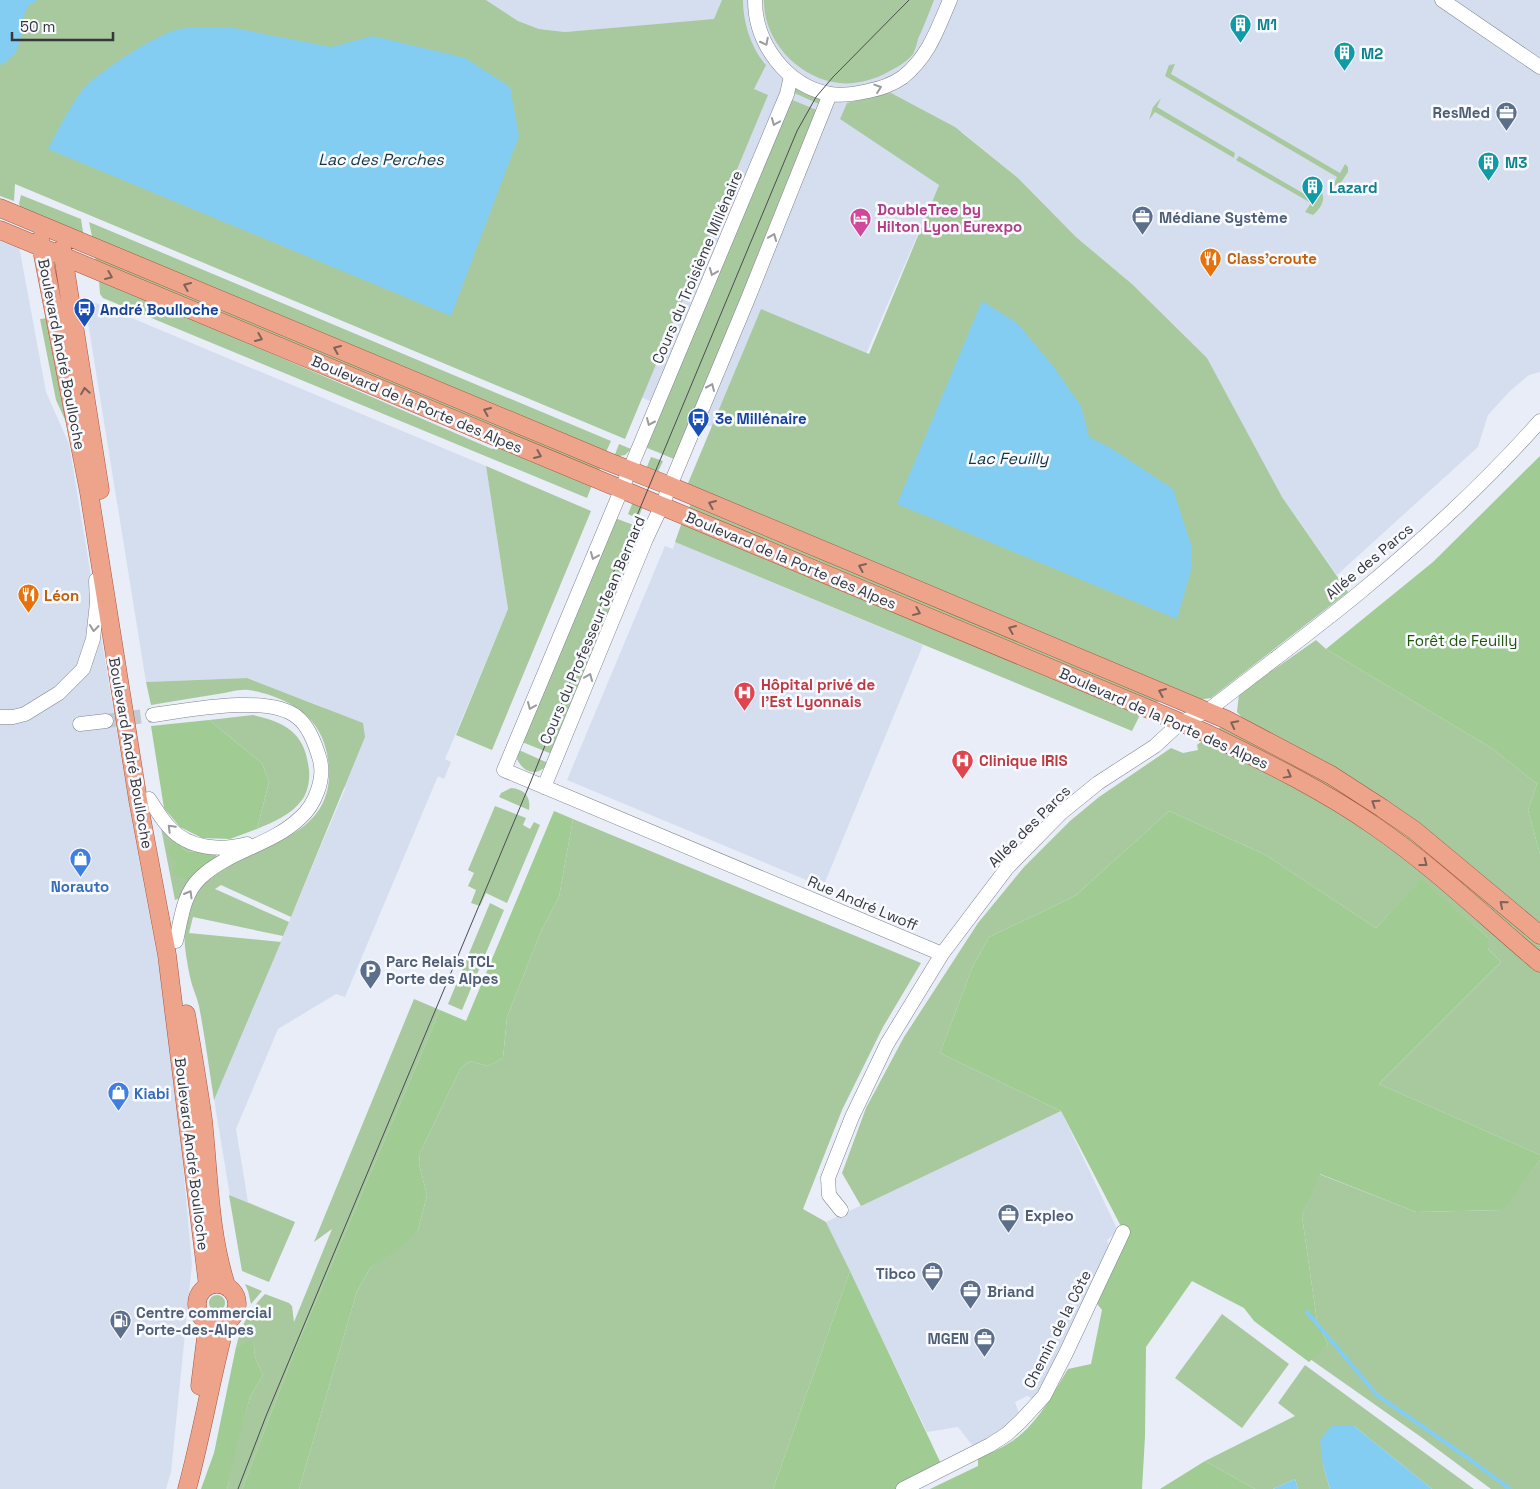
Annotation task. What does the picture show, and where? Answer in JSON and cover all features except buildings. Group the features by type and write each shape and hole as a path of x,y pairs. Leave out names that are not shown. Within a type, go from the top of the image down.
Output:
{"main road":[{"name":"Boulevard de la Porte des Alpes","path":"0,208 630,469 1225,719 1331,775 1382,808 1414,830 1540,935"},
{"name":"Boulevard André Boulloche","path":"38,224 89,492 134,772 167,955 208,1286"},
{"name":"Boulevard de la Porte des Alpes","path":"0,230 1181,722 1262,760 1330,797 1372,825 1444,879 1540,963"},
{"name":"Boulevard André Boulloche","path":"60,232 149,799 176,941 202,1119 218,1251 226,1286 233,1291 238,1304 236,1313 217,1322"},
{"path":"217,1322 199,1312 197,1304 202,1291 208,1286 216,1284 226,1286"},
{"name":"Boulevard André Boulloche","path":"178,1489 217,1322"},
{"name":"Boulevard André Boulloche","path":"187,1489 201,1436 217,1322"}],"street":[{"path":"755,0 755,13 760,32 772,57 791,76 815,89 830,94 845,95 878,89 901,78 915,66 927,52 950,0"},
{"path":"1442,0 1540,67"},
{"name":"Cours du Troisième Millénaire","path":"630,469 783,103 791,76"},
{"path":"670,486 751,292 830,94"},
{"name":"Allée des Parcs","path":"942,954 1007,868 1061,813 1098,783 1159,743 1181,722 1206,712 1351,600 1415,545 1470,493 1540,421"},
{"name":"Cours du Professeur Jean Bernard","path":"504,770 630,469"},
{"name":"Cours du Professeur Jean Bernard","path":"544,787 646,539 670,486"},
{"path":"0,717 13,717 25,714 59,693 83,669 93,639 97,603 89,492"},
{"path":"152,714 245,704 271,705 297,717 314,740 321,764 319,787 313,802 302,817 288,829 215,867 199,879 185,901 176,941"},
{"path":"80,724 106,721"},
{"name":"Rue André Lwoff","path":"504,770 942,954"},
{"path":"149,799 170,829 194,845 222,848 265,840"},
{"path":"841,1210 829,1195 828,1178 852,1116 887,1044 942,954"},
{"name":"Chemin de la Côte","path":"903,1489 1001,1438 1021,1421 1044,1396 1123,1232"}],"shaded area":[{"path":"486,0 1540,0 1540,372 1529,375 1510,391 1488,415 1478,447 1337,575 1151,303 1132,284 1076,237 1018,178 962,132 816,470 537,354 672,23 565,32 539,29 518,21"},
{"path":"0,239 19,246 46,392 69,444 130,810 159,966 178,1109 192,1264 171,1472 166,1489 0,1489"},
{"path":"84,298 486,466 508,609 445,759 451,762 444,779 438,776 345,997 336,994 278,1029 236,1129 248,1202 295,1222 269,1282 242,1269 214,1099 345,789 323,707 247,678 146,682"},
{"name":"Hôpital privé de l'Est Lyonnais","path":"675,542 923,645 823,887 567,780 665,546 673,549"},
{"path":"1061,1111 1118,1231 1107,1240 1109,1246 1045,1386 1036,1400 1027,1396 1015,1402 1019,1413 1018,1418 983,1444 972,1445 958,1427 927,1432 826,1222"}],"green space":[{"path":"0,0 486,0 518,21 539,29 565,32 714,19 722,0 743,0 744,17 749,35 756,51 766,65 754,89 768,95 625,439 15,184 14,201 0,196"},
{"path":"764,0 934,0 911,57 882,75 861,82 840,83 819,78 806,72 784,53 769,28"},
{"path":"1175,64 1171,74 1340,173 1345,164 1348,167 1348,172 1340,184 1333,186 1337,177 1165,76 1169,65"},
{"path":"798,87 822,98 821,105 792,92"},
{"path":"891,93 955,127 1018,178 1076,237 1132,284 1207,358 1282,497 1348,592 1211,698 1197,700 686,488 761,309 869,354 939,185 840,119 847,103"},
{"path":"1161,98 1157,107 1235,153 1234,158 1155,112 1149,120 1153,107"},
{"path":"790,99 819,111 674,459 645,447"},
{"path":"1239,156 1313,199 1318,191 1322,193 1323,199 1320,208 1313,215 1305,212 1311,203 1236,160"},
{"path":"21,195 81,219 84,238 22,211 19,204"},
{"path":"89,222 611,441 606,452 93,241"},
{"path":"95,256 601,466 598,473 96,265"},
{"path":"99,279 492,449 499,445 592,485 587,498 103,298 100,294"},
{"path":"48,318 69,424 67,424 56,400 40,319"},
{"path":"619,444 631,449 625,455 614,457"},
{"name":"Forêt de Feuilly","path":"1540,456 1540,854 1528,810 1537,784 1493,749 1326,649 1433,562"},
{"path":"651,457 663,461 657,474 646,469"},
{"path":"486,466 591,511 492,750 456,735 508,609"},
{"path":"633,502 643,506 638,519 628,514"},
{"path":"691,504 1161,700 1155,704 688,510"},
{"path":"615,518 644,529 552,754 522,742"},
{"path":"682,522 1141,713 1132,731 675,542"},
{"path":"1316,640 1326,649 1493,749 1537,784 1528,810 1540,854 1540,927 1457,854 1404,814 1246,722 1237,712 1239,694"},
{"path":"247,678 363,723 365,737 291,917 221,885 215,889 289,922 283,936 193,917 189,933 281,942 214,1100 199,1006 191,981 186,951 184,933 186,915 189,906 203,885 223,869 294,833 313,818 325,797 329,769 328,757 320,734 308,717 293,706 275,697 241,690 151,705 146,682"},
{"path":"253,715 285,726 298,738 307,757 309,774 306,793 298,805 281,818 257,829 269,782 262,763 209,720"},
{"path":"209,720 262,763 269,782 257,829 230,839 202,838 180,827 164,808 151,726"},
{"path":"1222,726 1368,804 1479,890 1540,944 1540,1155 1379,1084 1501,962 1488,949 1488,937 1421,880 1376,928 1266,855 1169,811 1075,896 989,937 972,968 940,1053 1061,1111 861,1206 842,1173 866,1108 904,1037 978,923 1024,867 1070,821 1099,797 1171,748 1183,753 1198,750 1197,745"},
{"path":"519,750 548,763 536,772 528,771 517,759"},
{"path":"511,788 526,794 529,801 529,810 499,797 501,793"},
{"path":"495,806 526,818 523,825 530,829 534,822 540,825 507,903 486,893 480,906 471,903 476,890 468,886 474,873 468,870"},
{"path":"554,811 573,819 559,897 542,929 507,1017 503,1058 488,1066 470,1061 460,1069 420,1153 419,1164 427,1195 418,1230 404,1245 370,1268 357,1291 299,1489 242,1489 296,1348 440,1010 466,1021"},
{"path":"1169,811 1266,855 1376,928 1421,879 1488,937 1488,949 1501,962 1379,1084 1540,1155 1540,1160 1504,1210 1416,1212 1320,1174 1302,1216 1317,1321 1328,1345 1309,1362 1254,1321 1244,1308 1192,1281 1146,1347 1145,1436 1142,1489 930,1489 978,1466 978,1459 1019,1436 1034,1422 1068,1369 1091,1364 1102,1310 1094,1300 1125,1234 1061,1111 940,1053 972,968 989,937 1075,896"},
{"path":"573,819 921,963 883,1027 842,1110 803,1209 826,1222 850,1271 773,1489 299,1489 357,1291 370,1268 418,1230 427,1195 419,1164 420,1153 460,1069 470,1061 488,1066 503,1058 507,1017 542,929 559,897"},
{"path":"161,828 200,851 187,852 181,846 190,880 181,898 175,900"},
{"path":"173,843 181,846 187,852 200,851 216,855 218,859 190,880 173,875 176,863 167,851"},
{"path":"490,903 504,910 462,1010 448,1004"},
{"path":"414,999 440,1010 296,1348 242,1489 227,1489 229,1482 227,1480 250,1397 263,1375 254,1355 255,1348 252,1341 236,1347 241,1332 246,1319 265,1294 289,1303 292,1306 294,1322 332,1229 314,1242"},
{"path":"1540,1160 1540,1489 1491,1489 1310,1359 1328,1345 1317,1321 1302,1216 1319,1174 1416,1212 1503,1210"},
{"path":"229,1195 295,1222 269,1282 242,1271"},
{"path":"850,1271 943,1468 903,1489 773,1489"},
{"path":"245,1284 262,1291 251,1304 248,1291"},
{"path":"217,1295 225,1303 217,1311 209,1303"},
{"path":"1222,1314 1289,1364 1242,1428 1175,1378"},
{"path":"252,1340 255,1348 254,1355 263,1375 250,1397 227,1489 201,1489 214,1453 236,1347"},
{"path":"1305,1365 1474,1489 1432,1489 1354,1426 1323,1465 1330,1489 1298,1489 1295,1479 1273,1489 1255,1489 1205,1461 1295,1416 1278,1403"},
{"path":"1205,1461 1255,1489 1160,1489"}],"water":[{"path":"0,0 37,0 30,4 26,11 16,52 10,59 0,65"},
{"name":"Lac des Perches","path":"201,27 234,28 331,47 373,36 465,58 510,87 519,136 451,316 48,149 83,89 101,73 129,54 158,37 180,29"},
{"name":"Lac Feuilly","path":"982,301 1017,323 1053,366 1081,406 1089,437 1111,448 1173,489 1192,548 1192,567 1177,619 897,504"},
{"path":"1332,1425 1354,1426 1432,1489 1330,1489 1323,1465 1320,1440"},
{"path":"1295,1479 1298,1489 1273,1489"}],"waterway":[{"path":"1307,1312 1377,1395 1510,1489"}],"tunnel":[{"path":"106,721 153,715"}],"tram line":[{"path":"238,1489 266,1416 531,781 616,566 797,131 816,97 833,77 909,0"}],"place":[{"name":"M1","path":"1241,43"},
{"name":"M2","path":"1345,72"},
{"name":"ResMed","path":"1506,131"},
{"name":"M3","path":"1489,181"},
{"name":"Lazard","path":"1313,206"},
{"name":"Médiane Système","path":"1143,236"},
{"name":"DoubleTree by Hilton Lyon Eurexpo","path":"861,237"},
{"name":"Class'croute","path":"1211,277"},
{"name":"André Boulloche","path":"84,328"},
{"name":"3e Millénaire","path":"699,437"},
{"name":"Léon","path":"28,614"},
{"name":"Hôpital privé de l'Est Lyonnais","path":"745,712"},
{"name":"Clinique IRIS","path":"963,779"},
{"name":"Norauto","path":"80,877"},
{"name":"Parc Relais TCL Porte des Alpes","path":"370,989"},
{"name":"Kiabi","path":"118,1112"},
{"name":"Expleo","path":"1009,1234"},
{"name":"Tibco","path":"932,1292"},
{"name":"Briand","path":"971,1310"},
{"name":"Centre commercial Porte-des-Alpes","path":"120,1340"},
{"name":"MGEN","path":"985,1357"}]}
